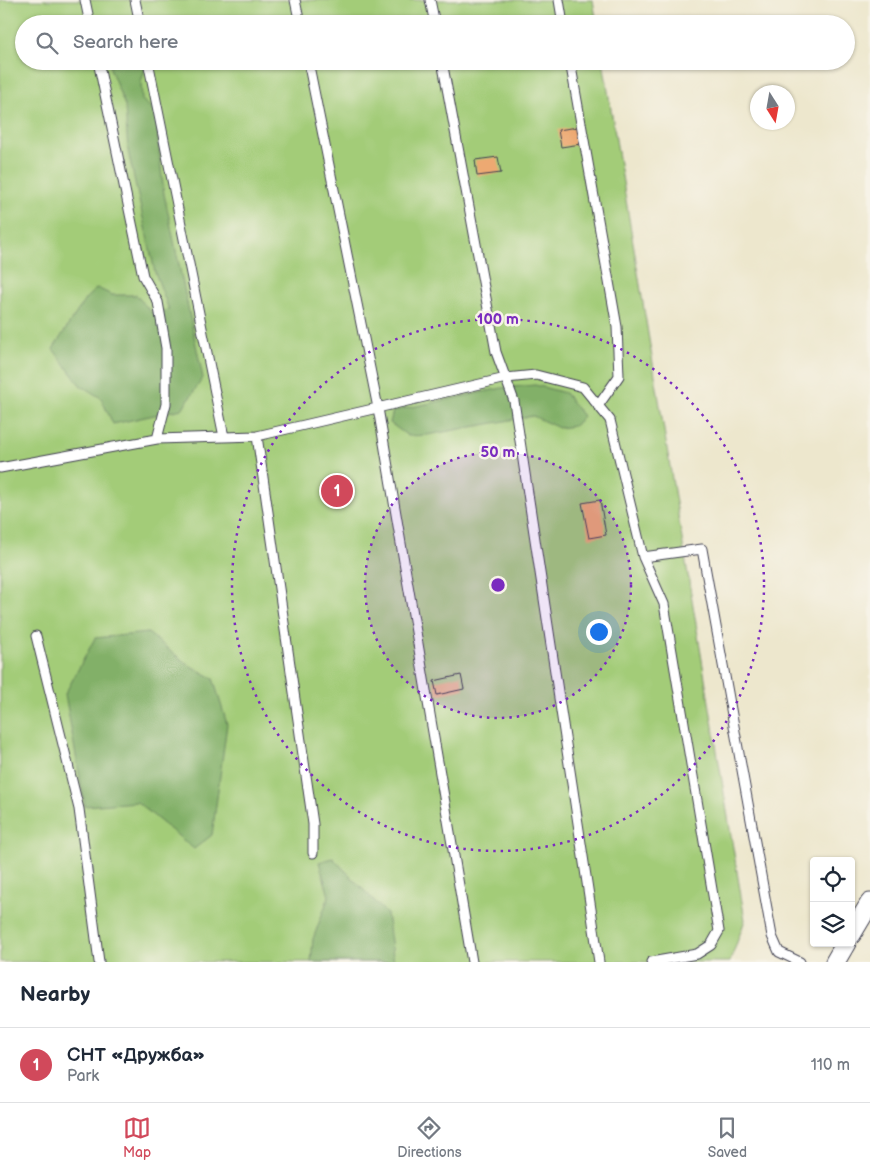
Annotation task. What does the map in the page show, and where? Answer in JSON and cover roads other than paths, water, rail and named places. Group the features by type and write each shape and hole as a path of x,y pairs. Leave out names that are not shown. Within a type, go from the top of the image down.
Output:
{"street":[{"path":"855,928 870,903"},
{"path":"835,962 844,947"}],"lane":[{"path":"85,0 88,15"},
{"path":"135,0 138,15"},
{"path":"295,0 298,15"},
{"path":"430,0 433,15"},
{"path":"559,0 562,15"},
{"path":"100,70 143,276 158,302 166,348 166,404 157,439"},
{"path":"150,70 224,437"},
{"path":"310,70 378,408 472,962"},
{"path":"444,70 496,352 514,401 599,962"},
{"path":"572,70 618,327 619,376 598,406"},
{"path":"0,468 157,439 257,436 506,378 536,375 583,387 610,420 643,557 664,604 719,931 711,945 696,958 651,962"},
{"path":"257,436 313,824 312,853"},
{"path":"643,557 702,549 772,936 779,952 800,962"},
{"path":"36,636 79,810 99,962"}],"place":[{"name":"СНТ «Дружба»","path":"337,491"}]}
